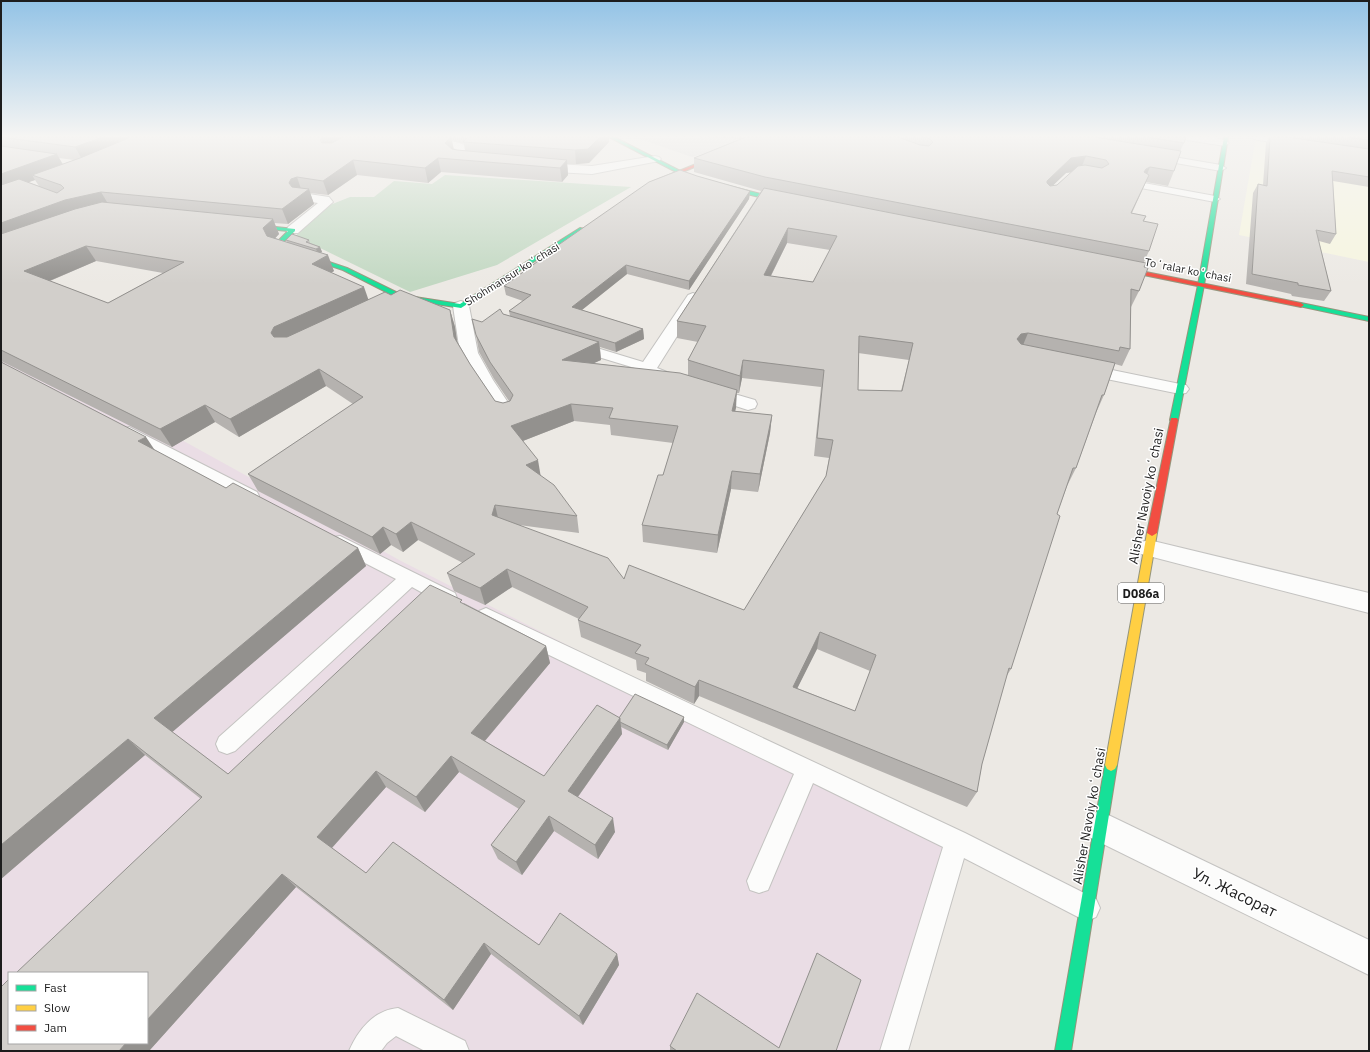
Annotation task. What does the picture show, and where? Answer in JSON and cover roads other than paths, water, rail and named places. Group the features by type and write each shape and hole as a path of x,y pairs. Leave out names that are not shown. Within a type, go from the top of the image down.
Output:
{"main road":[{"path":"720,186 797,204"},
{"name":"Alisher Navoiy koʻchasi","path":"1063,1051 1100,826 1149,548 1201,285 1217,186"},
{"name":"Shohmansur koʻchasi","path":"293,230 278,244 279,247 345,269 400,297 461,306 588,224"},
{"path":"239,225 293,230"},
{"name":"Toʻralar koʻchasi","path":"1104,266 1369,319"}],"street":[{"path":"751,210 759,196"},
{"path":"293,230 327,202 325,200 302,197"},
{"path":"703,283 648,368 650,372 662,377 748,404"},
{"path":"379,307 400,297"},
{"path":"461,306 469,353 484,380 506,413"},
{"path":"1066,365 1180,389"},
{"path":"1149,548 1369,603"},
{"name":"Ул. Жасорат","path":"1100,826 1369,958"}],"lane":[{"path":"1145,186 1215,199"},
{"path":"564,342 648,368"},
{"path":"114,424 268,505"},
{"path":"324,534 409,579 957,841 1087,908"},
{"path":"227,744 409,579"},
{"path":"759,881 808,770"},
{"path":"894,1051 957,841"},
{"path":"363,1051 388,1022 398,1022 455,1051"}]}
